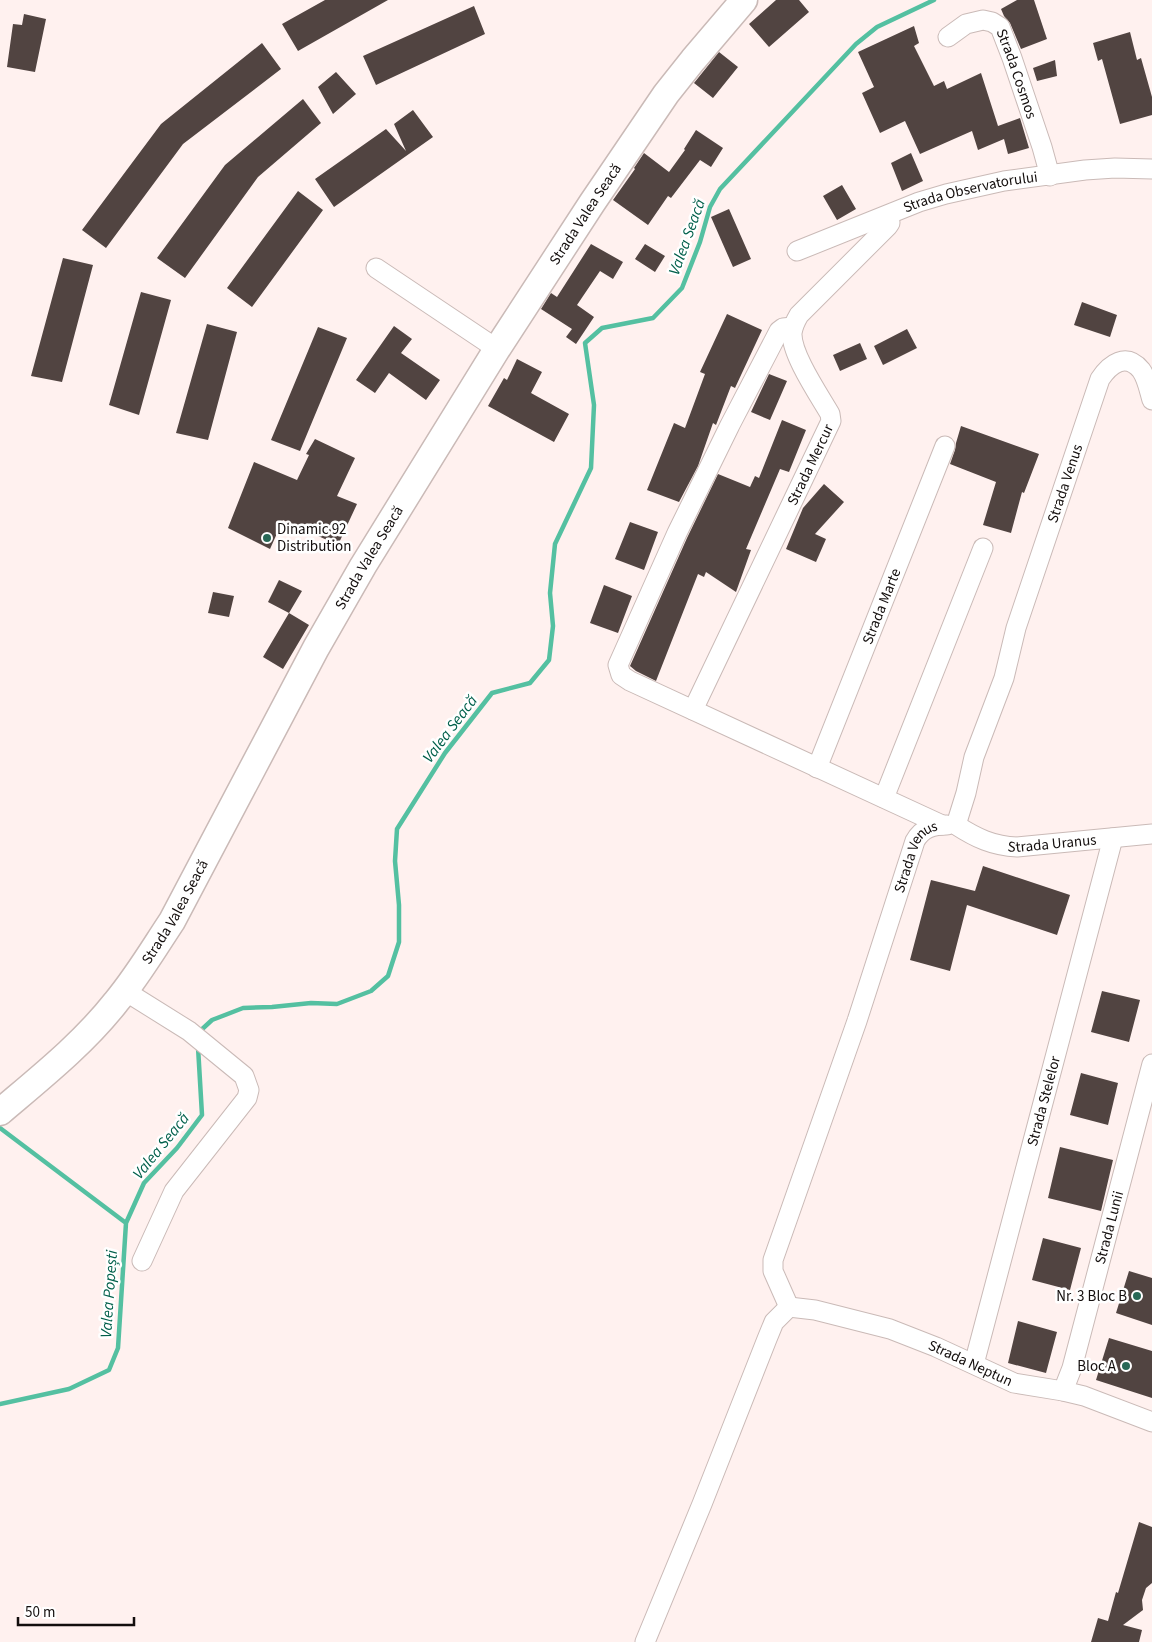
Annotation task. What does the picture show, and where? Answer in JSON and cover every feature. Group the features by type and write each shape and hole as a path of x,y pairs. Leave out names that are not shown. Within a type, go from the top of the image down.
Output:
{"main road":[{"name":"Strada Valea Seacă","path":"1,1112 86,1036 125,991 172,920 320,640 363,566 497,349 651,116 693,60 744,0"}],"street":[{"name":"Strada Cosmos","path":"948,37 966,24 983,20 992,22 1000,27 1042,147 1050,176"},
{"name":"Strada Observatorului","path":"797,251 889,214 946,194 1004,181 1086,170 1114,168 1152,169"},
{"path":"793,327 799,315 888,226 890,223 889,214"},
{"path":"376,268 497,349"},
{"name":"Strada Mercur","path":"693,710 832,421 796,352 793,341 793,327"},
{"name":"Strada Uranus","path":"793,327 783,328 779,331 677,533 618,665 621,675 630,681 817,768 974,836 1002,846 1017,847 1152,834"},
{"name":"Strada Venus","path":"789,1307 773,1271 773,1260 857,1021 915,841 921,831 932,826 949,825 966,793 974,757 1004,678 1016,628 1100,379 1107,368 1122,361 1131,363 1143,375 1152,400"},
{"name":"Strada Marte","path":"817,768 945,446"},
{"path":"884,798 983,548"},
{"name":"Strada Stelelor","path":"974,1364 1113,838"},
{"path":"125,991 189,1031 206,1044 244,1076 248,1090 247,1098 174,1191 142,1261"},
{"name":"Strada Lunii","path":"1063,1391 1072,1368 1152,1064"},
{"path":"645,1642 774,1322 789,1307"},
{"name":"Strada Neptun","path":"789,1307 815,1310 890,1329 1014,1383 1084,1396 1152,1422"}],"building":[{"path":"325,0 388,0 298,51 282,24"},
{"path":"776,0 799,0 809,12 769,47 749,24"},
{"path":"1017,0 1034,0 1047,39 1021,49 1010,23 1001,9"},
{"path":"474,6 485,34 376,85 363,56"},
{"path":"24,14 46,19 35,72 7,67 13,24 22,25"},
{"path":"914,26 919,43 914,46 934,86 944,81 947,89 981,73 998,126 1020,118 1029,148 1008,154 1004,139 978,150 972,131 920,154 905,121 880,133 862,93 874,87 858,52"},
{"path":"1130,32 1137,60 1141,58 1152,97 1152,115 1120,124 1102,59 1098,61 1093,43"},
{"path":"262,43 281,69 183,144 106,248 82,230 161,124"},
{"path":"719,52 738,67 713,98 694,83"},
{"path":"1055,60 1057,76 1037,81 1033,68"},
{"path":"336,72 356,94 333,114 318,87"},
{"path":"303,99 321,123 258,177 185,278 157,258 225,165"},
{"path":"413,110 433,137 334,207 315,179 386,129 406,151 394,124"},
{"path":"696,130 723,148 711,167 700,160 671,198 668,196 648,225 613,200 644,153 669,172 685,150"},
{"path":"911,153 923,181 902,191 891,163"},
{"path":"842,185 856,209 837,220 823,196"},
{"path":"298,191 323,210 252,307 227,288"},
{"path":"729,209 751,259 733,267 711,217"},
{"path":"591,244 623,262 613,279 600,271 577,305 594,317 576,344 566,337 572,329 541,309 551,293 557,297"},
{"path":"645,244 665,256 655,272 635,259"},
{"path":"63,258 93,265 62,382 31,376"},
{"path":"141,292 171,300 139,415 109,405"},
{"path":"1082,302 1117,315 1110,337 1074,325"},
{"path":"727,314 762,330 735,388 731,386 716,425 713,423 698,466 679,502 647,490 674,423 685,428 705,374 700,372"},
{"path":"207,324 237,332 208,440 176,433"},
{"path":"394,326 412,339 401,353 440,380 426,400 389,373 375,393 356,380"},
{"path":"318,327 347,338 300,451 271,440"},
{"path":"907,329 917,348 883,365 874,346"},
{"path":"860,343 867,359 840,371 833,355"},
{"path":"517,359 542,372 531,393 569,414 554,442 488,406 504,378 507,380"},
{"path":"769,374 787,381 770,420 751,412"},
{"path":"782,420 806,430 789,472 780,469 746,549 751,550 736,592 706,572 704,577 698,574 656,681 636,671 630,666 687,538 718,474 750,487 755,476 759,478"},
{"path":"961,426 1039,454 1024,493 1022,492 1011,533 983,525 996,482 950,464"},
{"path":"315,439 355,458 337,496 357,504 338,545 283,520 270,549 228,528 254,462 297,480 309,455 306,454"},
{"path":"824,484 844,502 815,534 826,539 816,562 786,549 803,508"},
{"path":"630,522 658,532 644,570 615,559"},
{"path":"279,580 302,591 289,613 268,602"},
{"path":"604,585 632,596 618,633 590,623"},
{"path":"213,592 234,596 229,617 208,613"},
{"path":"289,613 309,625 283,669 263,657"},
{"path":"983,866 1070,895 1057,935 967,905 950,971 910,960 931,880 975,891"},
{"path":"1102,991 1140,1000 1129,1042 1091,1032"},
{"path":"1081,1073 1118,1083 1108,1125 1070,1115"},
{"path":"1060,1147 1113,1160 1101,1211 1048,1198"},
{"path":"1043,1238 1081,1248 1070,1290 1032,1280"},
{"name":"Nr. 3 Bloc B","path":"1129,1271 1152,1278 1152,1325 1116,1313"},
{"path":"1018,1321 1057,1332 1046,1373 1008,1363"},
{"name":"Bloc A","path":"1109,1338 1152,1351 1152,1398 1096,1380"},
{"path":"1139,1522 1152,1527 1152,1583 1146,1588 1142,1600 1143,1610 1123,1625 1142,1630 1139,1642 1091,1642 1098,1618 1108,1621"}],"waterway":[{"name":"Valea Seacă","path":"199,1032 212,1020 243,1008 311,1003 337,1004 371,991 388,976 399,942 399,905 395,861 397,829 445,753 492,693 530,683 549,660 553,626 550,593 555,544 591,468 594,405 585,343 602,328 653,318 682,288 700,242 710,207 720,189 856,44 877,27 934,0"},
{"name":"Valea Popești","path":"0,1404 69,1389 109,1370 118,1348 126,1223 144,1183 177,1148 202,1115 198,1047"},
{"name":"Valea Seacă","path":"0,1128 126,1223"}],"place":[{"name":"Dinamic 92 Distribution","path":"267,538"},
{"name":"Nr. 3 Bloc B","path":"1137,1296"},
{"name":"Bloc A","path":"1126,1366"}]}
